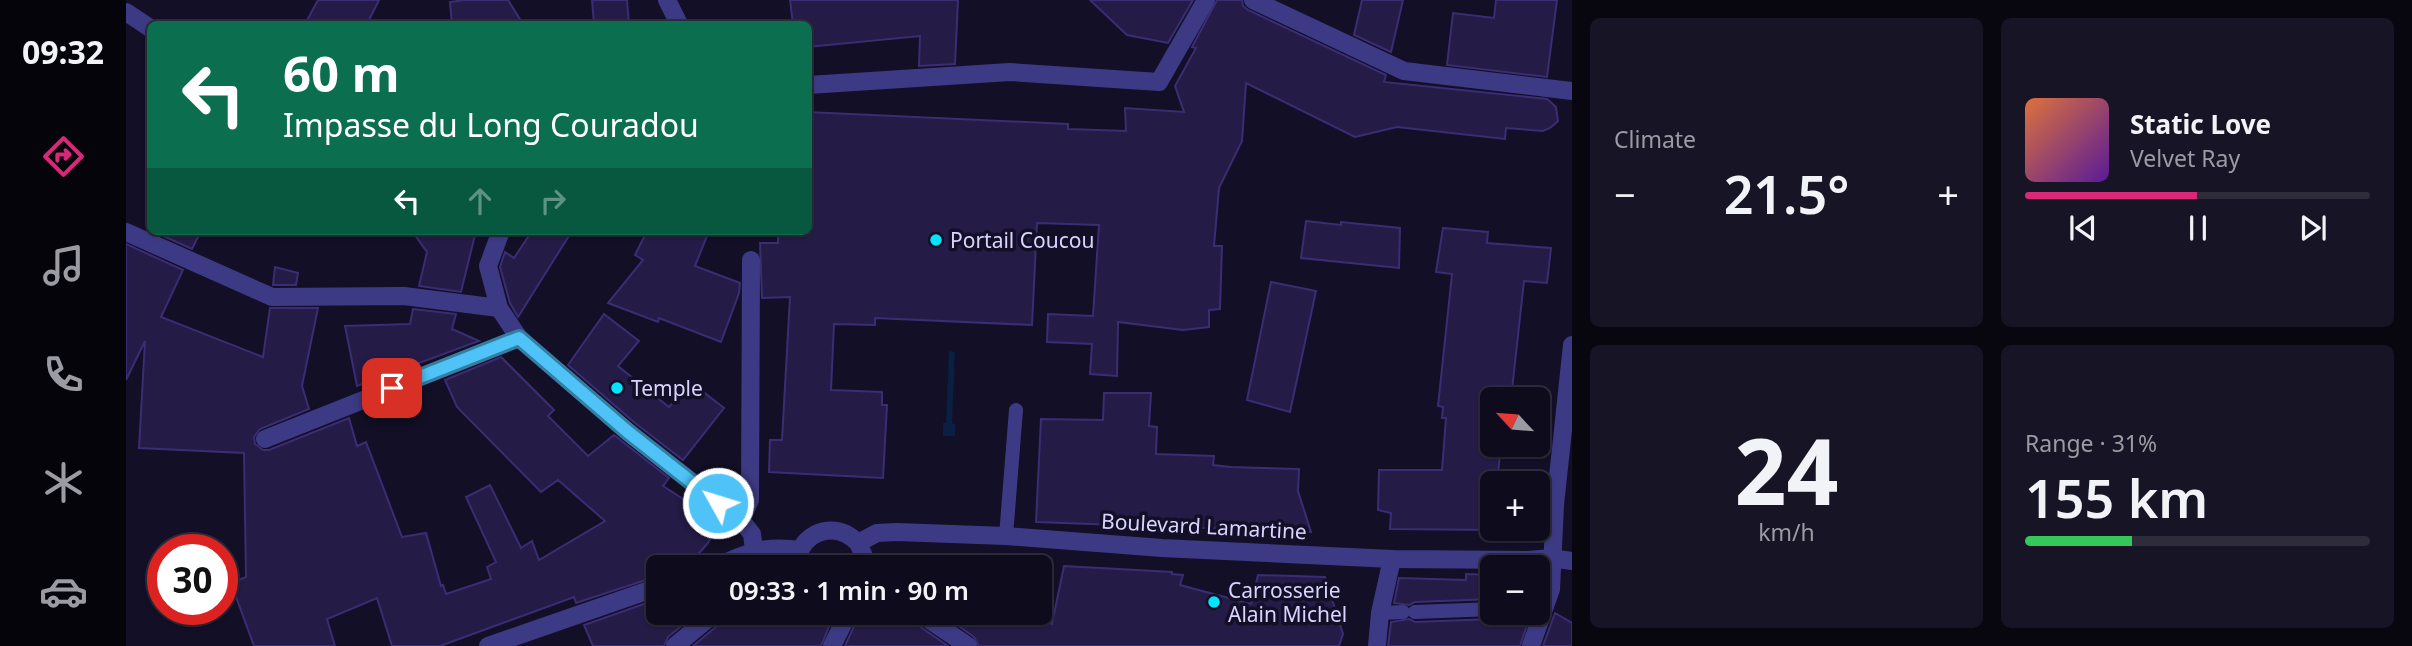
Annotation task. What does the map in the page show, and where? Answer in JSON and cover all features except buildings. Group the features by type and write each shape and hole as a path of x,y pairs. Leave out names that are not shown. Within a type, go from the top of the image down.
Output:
{"street":[{"path":"667,0 678,21"},
{"path":"812,85 1010,72 1159,82 1206,0"},
{"path":"1253,0 1404,71 1572,91"},
{"path":"126,12 147,26"},
{"path":"126,232 272,296 404,296 499,308"},
{"path":"500,235 488,267 499,308 519,338 628,432 741,520 752,534 754,550"},
{"path":"741,520 750,500 751,260"},
{"path":"265,439 519,338"},
{"path":"1550,591 1572,345"},
{"path":"800,555 812,536 826,531 844,533 858,543 863,555"},
{"name":"Boulevard Lamartine","path":"858,543 877,533 1006,536 1162,548 1392,559 1552,558 1572,561"},
{"path":"745,555 754,550 772,547 789,555"},
{"path":"1377,646 1380,613 1392,559"},
{"path":"488,646 646,591"},
{"path":"675,646 700,625"},
{"path":"832,646 842,625"},
{"path":"937,625 968,646"},
{"path":"1531,646 1537,625"}],"lane":[{"path":"1006,536 1016,410"},
{"path":"1380,613 1480,609"}],"water":[{"path":"949,351 955,352 952,423 955,424 955,436 943,436 943,423 946,423"}],"place":[{"name":"Portail Coucou","path":"936,240"},
{"name":"Temple","path":"617,388"},
{"name":"Carrosserie Alain Michel","path":"1214,602"}],"route":[{"path":"392,388 519,338 628,432 718,503"}]}
